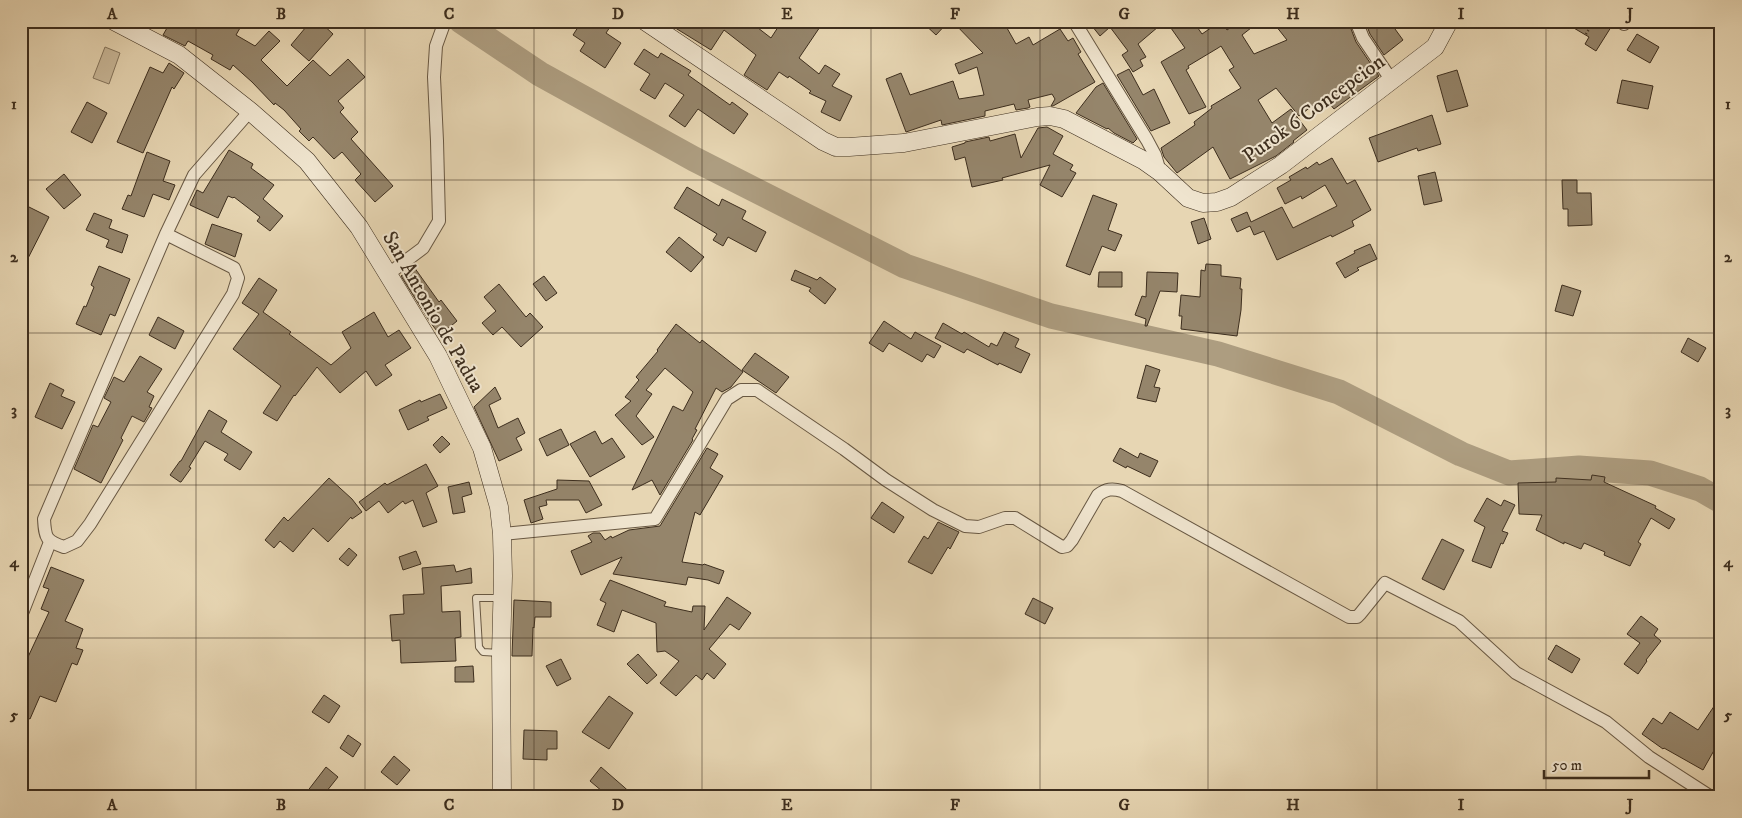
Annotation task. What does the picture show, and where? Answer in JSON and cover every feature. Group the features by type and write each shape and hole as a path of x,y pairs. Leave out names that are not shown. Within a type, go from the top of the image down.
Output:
{"street":[{"name":"San Antonio de Padua","path":"114,21 179,55 250,111 307,161 359,227 438,356 482,448 499,507 502,534 502,797"},
{"path":"388,275 423,248 439,221 438,141 434,77 436,46 445,21"},
{"path":"645,21 823,141 836,147 904,144 1050,116 1064,119 1143,160 1160,172"},
{"path":"1074,21 1147,140 1155,155 1160,172"},
{"path":"1356,21 1363,38 1392,81"},
{"name":"Purok 6 Concepcion","path":"1160,172 1188,198 1203,203 1217,202 1231,197 1281,164 1435,47 1448,21"},
{"path":"166,234 234,268 238,278 233,294 90,524 77,541 64,547 50,542 45,534 44,519 166,234 194,175 250,111"},
{"path":"502,534 655,519 726,399 741,390 757,390 886,480 933,510 966,526 979,528 1005,518 1015,518 1062,547 1067,546 1098,495 1103,491 1114,489 1122,491 1349,617 1357,617 1385,583 1459,621 1516,673 1606,722 1649,756 1711,797"},
{"path":"21,616 50,542"}],"lane":[{"path":"501,653 483,652 479,647 476,598 502,598"}],"path":[{"path":"1586,34 1594,21"}],"shaded area":[{"path":"105,47 120,53 109,84 93,78"}],"building":[{"path":"171,21 244,21 236,35 255,46 269,31 280,41 261,60 287,86 313,60 330,76 348,59 365,77 338,101 344,108 340,112 358,132 351,139 393,186 375,202 355,180 361,174 342,152 334,159 313,137 309,141 299,131 301,129 284,110 275,103 274,105 233,65 230,70 211,59 213,55 188,41 185,46 163,35"},
{"path":"311,21 319,21 333,34 309,61 291,45"},
{"path":"582,21 614,21 606,33 621,43 605,68 580,51 585,43 573,35"},
{"path":"664,21 749,21 771,38 782,21 824,21 799,58 819,74 825,65 840,74 832,86 852,96 840,121 821,112 826,101 809,93 811,91 789,76 788,78 779,72 767,90 744,75 756,55 724,30 711,50"},
{"path":"921,21 949,21 936,35"},
{"path":"952,21 1003,21 1016,44 1029,37 1033,45 1060,29 1068,41 1073,38 1081,52 1078,54 1095,82 1053,106 1051,106 1055,99 1052,94 1028,100 1030,107 1028,108 1016,110 1014,104 985,111 985,116 942,125 941,120 906,132 886,79 901,73 910,95 953,81 959,99 984,95 977,67 959,74 955,64 983,53"},
{"path":"1088,21 1165,21 1138,44 1146,57 1140,60 1143,66 1133,72 1122,55 1128,51 1110,27 1100,36"},
{"path":"1166,21 1193,21 1202,34 1221,21 1227,30 1240,21 1260,21 1242,35 1254,54 1287,40 1272,21 1348,21 1356,42 1379,76 1334,109 1324,97 1299,116 1276,88 1258,100 1272,123 1291,109 1307,130 1294,142 1276,156 1230,179 1213,147 1177,173 1164,157 1161,148 1195,125 1194,122 1212,108 1211,106 1241,88 1229,70 1234,67 1221,46 1188,66 1189,68 1186,70 1206,107 1189,114 1161,62 1185,48"},
{"path":"1365,21 1406,21 1395,29 1403,40 1384,55 1370,34"},
{"path":"1562,21 1613,21 1613,24 1596,51 1585,44 1589,37"},
{"path":"1637,34 1659,47 1650,63 1627,50"},
{"path":"644,49 658,58 661,53 691,71 688,75 730,105 732,102 748,114 734,134 698,109 685,127 669,116 684,95 665,83 655,99 640,90 650,74 634,64"},
{"path":"169,63 184,73 174,89 172,87 143,153 117,142 150,67 163,73"},
{"path":"1129,69 1143,95 1154,89 1170,123 1151,131 1117,75"},
{"path":"1457,70 1468,106 1447,112 1437,76"},
{"path":"1622,80 1653,86 1648,109 1617,103"},
{"path":"1103,83 1137,139 1133,143 1108,128 1076,113 1096,87"},
{"path":"87,102 107,113 92,143 71,132"},
{"path":"1432,115 1441,144 1418,151 1417,148 1378,162 1369,138"},
{"path":"1047,127 1063,136 1053,154 1073,165 1070,170 1076,173 1062,197 1040,185 1050,165 1002,178 1003,180 972,187 965,157 955,160 952,147 989,137 990,141 1015,134 1021,158 1038,128"},
{"path":"229,150 253,164 251,168 274,185 263,199 283,216 270,231 257,221 260,217 234,197 228,196 218,218 190,205 197,190 203,193"},
{"path":"147,152 170,161 163,181 175,185 169,200 153,194 144,217 122,209 128,195 131,196"},
{"path":"1332,158 1347,184 1355,180 1371,210 1352,221 1354,226 1277,260 1264,231 1254,235 1250,226 1237,232 1231,219 1247,212 1251,222 1282,207 1293,228 1337,206 1325,185 1302,199 1301,196 1285,204 1277,188 1291,180 1289,177 1306,167 1307,169 1317,162 1319,165"},
{"path":"1435,172 1442,201 1424,205 1418,176"},
{"path":"64,174 81,195 64,209 46,189"},
{"path":"1562,180 1577,180 1577,193 1591,193 1592,225 1568,226 1568,209 1563,209"},
{"path":"687,187 719,206 722,199 746,211 742,219 766,232 756,252 728,237 723,246 713,240 717,234 674,208"},
{"path":"1093,195 1117,204 1108,230 1122,235 1115,251 1102,246 1090,275 1066,266"},
{"path":"27,206 49,217 21,272 21,217"},
{"path":"94,213 112,220 109,228 128,235 122,253 106,247 109,240 86,230"},
{"path":"1204,218 1211,239 1198,244 1191,222"},
{"path":"212,224 242,234 235,257 205,244"},
{"path":"679,237 704,257 691,272 666,252"},
{"path":"1370,244 1377,259 1357,268 1359,270 1345,278 1336,263 1355,253 1354,251"},
{"path":"1206,264 1221,265 1221,276 1241,278 1241,310 1237,336 1181,329 1182,316 1179,316 1181,295 1200,297 1201,270 1205,271"},
{"path":"99,266 130,279 115,316 110,314 101,335 76,324 84,306 86,307 94,287 91,285"},
{"path":"414,267 439,302 441,300 457,321 440,335 401,276"},
{"path":"795,270 817,280 820,277 836,289 825,304 809,291 811,288 791,280"},
{"path":"1099,272 1122,272 1122,287 1098,287"},
{"path":"1147,272 1178,273 1177,292 1160,291 1147,326 1145,326 1146,319 1135,315 1142,296 1146,297"},
{"path":"544,276 557,293 546,301 533,284"},
{"path":"259,278 277,290 263,312 331,365 351,348 342,332 374,312 388,337 399,330 411,348 385,365 392,375 376,386 366,371 340,393 317,367 294,395 277,421 263,413 281,386 233,349 259,314 242,303"},
{"path":"499,284 526,317 530,313 543,327 521,347 502,327 493,335 482,323 496,311 484,297"},
{"path":"1562,285 1581,291 1573,316 1555,311"},
{"path":"158,317 184,331 175,349 149,335"},
{"path":"884,321 911,339 915,332 941,346 934,358 927,354 922,362 889,343 883,352 869,343"},
{"path":"943,323 962,334 964,332 989,347 991,343 997,346 1004,332 1019,339 1015,347 1030,354 1021,373 999,363 998,365 967,349 964,353 935,338"},
{"path":"676,324 700,343 702,340 743,372 731,387 722,392 716,388 695,429 697,430 693,440 660,495 652,480 632,490 673,406 683,411 693,392 665,368 646,390 652,394 636,416 654,437 642,445 615,415 631,401 625,397 639,380 636,377 658,351"},
{"path":"1688,338 1706,348 1698,362 1681,352"},
{"path":"755,353 789,377 776,393 742,370"},
{"path":"140,356 162,369 147,392 154,396 149,407 152,408 144,422 132,416 121,438 123,440 101,483 74,469 93,425 98,427 111,402 104,398 114,377 124,382"},
{"path":"1146,365 1160,370 1154,387 1160,388 1156,402 1137,398"},
{"path":"50,383 64,390 61,396 75,402 62,429 35,417"},
{"path":"495,387 501,399 489,405 498,428 518,418 525,433 516,438 522,450 499,461 474,407"},
{"path":"440,394 447,408 427,417 429,420 408,430 399,410 420,400 421,402"},
{"path":"209,410 227,421 221,432 252,452 240,470 224,460 228,454 205,441 189,467 191,468 180,482 170,475 181,461"},
{"path":"561,429 569,445 547,456 539,439"},
{"path":"595,431 602,444 612,438 625,457 590,477 570,444"},
{"path":"442,436 450,444 440,453 433,445"},
{"path":"707,448 718,454 710,468 723,476 700,515 695,512 682,562 704,564 724,571 719,584 688,577 686,585 613,574 622,557 581,575 571,551 592,542 588,536 593,533 600,533 605,540 629,530 660,526"},
{"path":"1120,448 1138,458 1140,453 1158,461 1150,477 1113,461"},
{"path":"426,464 438,486 426,493 437,522 423,527 413,500 405,504 403,501 388,513 379,501 366,511 359,502 385,483 387,485"},
{"path":"1592,475 1605,477 1604,482 1656,506 1655,508 1675,519 1669,529 1651,518 1638,542 1641,544 1630,566 1604,555 1605,552 1584,543 1581,549 1564,542 1564,544 1536,530 1542,515 1519,514 1518,483 1556,482 1556,478 1591,480"},
{"path":"329,478 352,499 362,512 352,519 351,517 328,542 313,528 293,552 280,541 274,548 265,540 284,517 288,521"},
{"path":"557,480 589,481 602,505 586,513 579,500 546,500 547,505 539,507 543,519 531,523 524,500 557,489"},
{"path":"469,482 472,494 462,497 465,512 453,514 448,487"},
{"path":"1487,498 1501,506 1504,500 1515,505 1502,531 1508,533 1503,544 1501,543 1491,568 1472,561 1485,527 1474,521"},
{"path":"882,502 904,517 894,533 871,518"},
{"path":"938,522 959,532 950,549 948,547 932,574 908,562 924,536 928,539"},
{"path":"1442,539 1464,550 1444,590 1422,579"},
{"path":"349,548 357,555 348,566 339,559"},
{"path":"416,551 421,564 403,570 399,557"},
{"path":"454,565 456,572 471,568 472,583 441,586 442,612 460,611 461,637 455,638 456,661 401,663 400,640 392,641 390,615 404,614 403,595 424,594 422,568"},
{"path":"51,567 84,580 65,621 83,629 76,648 83,650 77,665 72,663 56,702 40,696 30,719 21,715 21,672 49,612 41,609 49,589 43,587"},
{"path":"610,580 666,602 664,606 692,612 693,606 705,606 704,630 727,597 751,613 739,630 730,624 709,649 726,664 714,679 707,673 702,680 696,675 676,696 660,683 679,661 665,651 657,652 656,623 622,610 614,632 597,625 606,603 600,600"},
{"path":"1033,598 1053,608 1045,624 1025,614"},
{"path":"514,600 551,602 551,617 535,617 532,656 512,656"},
{"path":"1641,616 1658,629 1654,635 1661,641 1638,674 1624,664 1640,643 1627,634"},
{"path":"1556,645 1580,659 1572,673 1548,659"},
{"path":"638,654 657,675 647,684 627,664"},
{"path":"561,659 571,679 557,686 546,666"},
{"path":"473,666 474,682 455,682 455,667"},
{"path":"324,695 340,706 329,723 312,712"},
{"path":"609,696 633,713 609,749 582,732"},
{"path":"1721,696 1721,738 1703,770 1663,749 1642,734 1653,718 1662,724 1670,712 1698,730"},
{"path":"524,730 557,731 557,749 547,749 547,760 523,759"},
{"path":"348,735 361,744 353,757 340,748"},
{"path":"394,756 410,770 397,785 381,772"},
{"path":"326,767 338,777 322,797 303,797"},
{"path":"601,767 635,797 609,797 590,781"}],"waterway":[{"path":"461,21 540,74 694,159 905,266 1051,316 1218,354 1339,392 1461,454 1509,473 1579,468 1650,473 1700,489 1721,501"}]}
